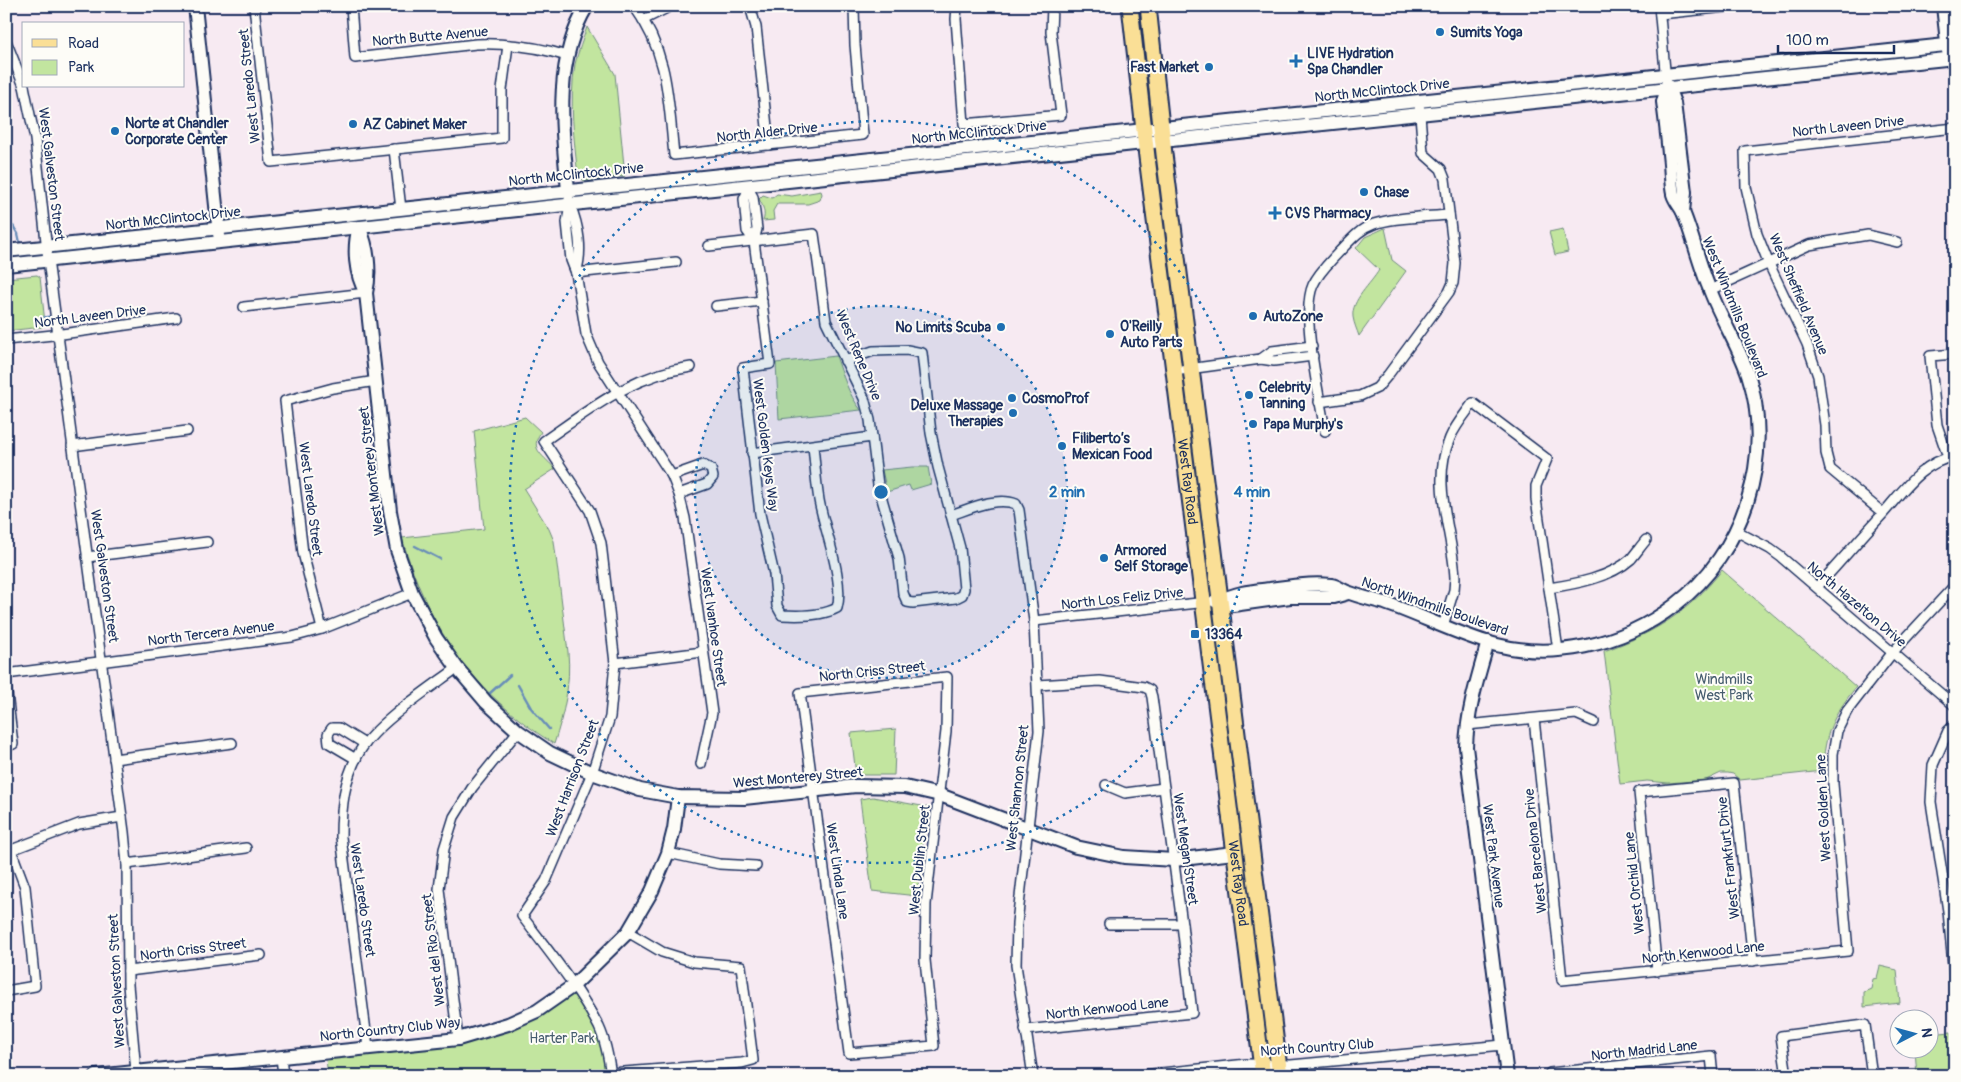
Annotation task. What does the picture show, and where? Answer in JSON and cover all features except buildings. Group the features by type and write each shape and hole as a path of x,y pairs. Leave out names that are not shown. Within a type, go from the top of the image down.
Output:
{"main road":[{"name":"West Ray Road","path":"1130,6 1174,371 1212,602 1280,1070"},
{"name":"West Ray Road","path":"1148,6 1191,368 1234,853 1262,1070"}],"street":[{"path":"195,6 219,242"},
{"name":"West Laredo Street","path":"254,6 271,162 394,149"},
{"name":"North Butte Avenue","path":"351,6 355,58 476,44 508,45 567,56"},
{"path":"568,190 562,85 567,56 575,31 587,6"},
{"path":"634,6 643,20 671,6"},
{"path":"750,6 756,27 769,145"},
{"name":"North Alder Drive","path":"643,20 658,50 663,66 674,155 863,135 854,45 854,6"},
{"path":"957,6 956,19 964,124 1061,115 1051,32 1052,6"},
{"path":"1666,82 1659,10 1736,6"},
{"path":"1943,6 1952,59"},
{"name":"West Galveston Street","path":"6,41 22,81"},
{"path":"401,209 394,149 502,138 502,90 508,45"},
{"name":"North McClintock Drive","path":"1162,134 1420,115 1951,45"},
{"name":"North McClintock Drive","path":"6,264 748,188 1419,102 1952,59"},
{"name":"West Windmills Boulevard","path":"1666,82 1663,102 1673,197 1683,212 1710,290 1742,357 1755,403 1757,426 1755,467 1748,501 1736,531"},
{"name":"West Galveston Street","path":"24,88 35,140 57,335 122,817 127,864 129,1004 136,1071"},
{"path":"1320,402 1360,396 1377,388 1445,298 1453,283 1455,271 1445,179 1441,169 1423,153 1419,102"},
{"name":"North Laveen Drive","path":"1745,151 1955,128"},
{"name":"North McClintock Drive","path":"6,251 568,190 1145,136"},
{"name":"West Sheffield Avenue","path":"1745,151 1746,187 1753,219 1769,264 1807,344 1818,376 1824,416 1826,453 1830,469 1883,513"},
{"name":"West Golden Keys Way","path":"748,188 753,197 757,229 754,241 770,364 742,368 760,514 774,574 777,606 782,615 792,616 830,611 837,608 839,600 834,560 820,501 813,446"},
{"name":"West Ivanhoe Street","path":"568,190 570,205 576,221 580,259 576,273 583,321 589,343 598,362 672,476 685,518 712,713 701,764"},
{"path":"1325,431 1313,356 1308,306 1312,286 1321,271 1353,237 1367,227 1382,222 1449,215"},
{"name":"West Monterey Street","path":"359,227 365,240 369,280 366,293 391,518 399,556 412,593 436,638 456,668 486,702 518,731 550,753 592,772 640,790 678,797 744,798 856,786 904,787 940,795 1076,847 1124,858 1174,860 1234,853"},
{"name":"West Rene Drive","path":"754,241 814,234 826,321 864,398 870,420 878,485 899,558 902,593 907,602 956,598 962,595 964,589 960,548 951,515"},
{"path":"1710,290 1809,245 1868,235 1897,242"},
{"path":"709,246 754,241"},
{"path":"576,273 676,262"},
{"path":"244,307 366,293"},
{"path":"716,306 762,301"},
{"name":"North Laveen Drive","path":"6,340 57,335 176,318"},
{"path":"1261,359 1272,351 1312,346"},
{"path":"845,361 873,351 907,350 922,352 931,433 951,515"},
{"path":"1817,587 1918,473 1932,463 1951,456 1937,424 1930,356 1955,354"},
{"path":"1174,371 1261,359 1274,361 1313,356"},
{"path":"617,392 650,376 670,370 691,367"},
{"name":"West Laredo Street","path":"322,629 303,553 285,401 333,388 376,381"},
{"name":"West Harrison Street","path":"611,1074 608,1055 600,1028 574,986 522,916 546,881 592,772 610,717 615,663 601,543 590,512 544,441 617,392"},
{"path":"1443,626 1454,590 1455,578 1442,495 1442,468 1449,439 1473,403 1547,459 1536,486 1536,499 1558,650"},
{"path":"72,446 187,431"},
{"path":"752,453 872,437"},
{"path":"672,476 703,465 711,469 713,477 707,484 679,494"},
{"name":"West Shannon Street","path":"951,515 994,503 1009,501 1016,504 1019,510 1034,621 1038,685 1039,731 1017,923 1016,965 1033,1076"},
{"name":"North Hazelton Drive","path":"1736,531 1770,549 1955,706"},
{"name":"North Windmills Boulevard","path":"1212,602 1233,605 1290,598 1334,597 1348,593 1402,609 1488,642 1524,650 1558,650 1605,641 1658,618 1677,604 1715,566 1736,531"},
{"path":"1549,588 1585,582 1611,571 1630,559 1646,540"},
{"path":"87,557 206,542"},
{"path":"1893,652 1955,585"},
{"name":"North Tercera Avenue","path":"6,674 292,637 322,629 412,593"},
{"name":"North Los Feliz Drive","path":"1034,621 1212,602"},
{"name":"West Park Avenue","path":"1488,642 1467,725 1468,770 1507,1076"},
{"path":"615,663 703,652"},
{"name":"West Golden Lane","path":"1848,951 1832,754 1837,731 1847,711 1893,652"},
{"name":"West Laredo Street","path":"368,1047 341,837 340,811 347,778 365,744 383,726 456,668"},
{"name":"North Criss Street","path":"800,693 947,677"},
{"name":"West Dublin Street","path":"934,1046 924,960 926,904 946,731 947,677"},
{"name":"West Megan Street","path":"1038,685 1100,681 1144,687 1150,690 1174,860 1192,1013"},
{"path":"6,685 10,745"},
{"name":"West Linda Lane","path":"800,693 849,1052 934,1046"},
{"path":"1467,725 1576,714 1594,722"},
{"name":"West Barcelona Drive","path":"1534,719 1562,980"},
{"path":"1955,724 1948,731 1933,765 1931,802 1948,911 1955,986"},
{"path":"356,759 329,742 328,734 332,728 340,728 365,744"},
{"name":"West del Rio Street","path":"458,1038 439,889 444,849 454,817 472,788 518,731"},
{"path":"114,759 232,743"},
{"name":"West Orchid Lane","path":"1657,971 1639,792 1734,783"},
{"name":"West Frankfurt Drive","path":"1734,783 1753,961"},
{"path":"1106,785 1125,793 1164,788"},
{"name":"North Country Club Way","path":"96,1076 136,1071 190,1071 281,1056 458,1038 479,1034 515,1021 537,1010 574,986 628,932 652,891 668,853 674,829 678,797"},
{"path":"6,991 35,986 24,887 9,851 79,824 122,817"},
{"path":"127,864 246,848"},
{"path":"668,853 719,864 756,866"},
{"path":"1109,924 1182,924"},
{"path":"611,1074 742,1063 753,1060 741,966 694,962 662,952 628,932"},
{"name":"North Kenwood Lane","path":"1562,980 1848,951"},
{"name":"North Criss Street","path":"128,971 261,955"},
{"name":"North Kenwood Lane","path":"1025,1030 1192,1013"},
{"path":"1787,1076 1781,1036 1865,1024 1872,1076"},
{"name":"North Country Club","path":"1132,1076 1248,1064 1262,1070 1280,1070 1503,1045"},
{"path":"281,1056 283,1076"},
{"name":"North Madrid Lane","path":"1550,1075 1711,1056 1714,1076"}],"green space":[{"path":"587,27 615,74 625,176 585,181 578,177 572,92 575,64"},
{"path":"821,191 820,200 808,204 777,204 773,211 774,220 763,221 764,210 759,199 763,195 772,198 777,194 792,196"},
{"path":"1385,228 1392,260 1406,271 1359,336 1353,317 1355,304 1379,270 1356,248 1365,237"},
{"path":"1563,229 1568,252 1555,255 1549,232"},
{"path":"37,275 40,277 45,323 43,327 6,331 6,278"},
{"path":"836,356 849,391 861,410 779,419 776,363"},
{"path":"525,417 541,432 537,438 537,448 555,469 524,489 549,529 554,541 568,652 569,664 566,698 554,744 499,703 457,656 440,630 426,602 402,538 484,529 474,431"},
{"path":"928,467 931,484 911,490 909,485 887,492 882,470"},
{"name":"Windmills West Park","path":"1722,570 1856,687 1841,707 1831,726 1825,746 1823,771 1740,780 1733,774 1721,773 1706,780 1668,783 1647,781 1620,784 1604,651 1639,637 1669,620 1696,598"},
{"path":"896,729 894,775 856,775 851,733"},
{"path":"873,797 927,807 917,896 872,891 860,799"},
{"path":"1880,966 1897,970 1900,1003 1864,1007 1864,992 1871,989 1873,979 1877,978"},
{"name":"Harter Park","path":"573,986 600,1028 611,1076 328,1076 325,1051 479,1034"},
{"path":"1951,1032 1955,1076 1917,1076 1916,1060 1938,1060 1938,1033"}],"waterway":[{"path":"13,226 18,234 20,243"},
{"path":"36,319 53,316"},
{"path":"415,546 440,559"},
{"path":"489,694 510,675"},
{"path":"518,685 531,708 549,729"}],"place":[{"name":"Sumits Yoga","path":"1440,32"},
{"name":"LIVE Hydration Spa Chandler","path":"1296,61"},
{"name":"Fast Market","path":"1209,67"},
{"name":"AZ Cabinet Maker","path":"353,124"},
{"name":"Norte at Chandler Corporate Center","path":"115,131"},
{"name":"Chase","path":"1364,192"},
{"name":"CVS Pharmacy","path":"1275,213"},
{"name":"AutoZone","path":"1253,316"},
{"name":"No Limits Scuba","path":"1001,327"},
{"name":"O'Reilly Auto Parts","path":"1110,334"},
{"name":"Celebrity Tanning","path":"1249,395"},
{"name":"CosmoProf","path":"1012,398"},
{"name":"Deluxe Massage Therapies","path":"1013,413"},
{"name":"Papa Murphy's","path":"1253,424"},
{"name":"Filiberto’s Mexican Food","path":"1062,446"},
{"name":"Armored Self Storage","path":"1104,558"},
{"name":"13364","path":"1195,634"}]}
